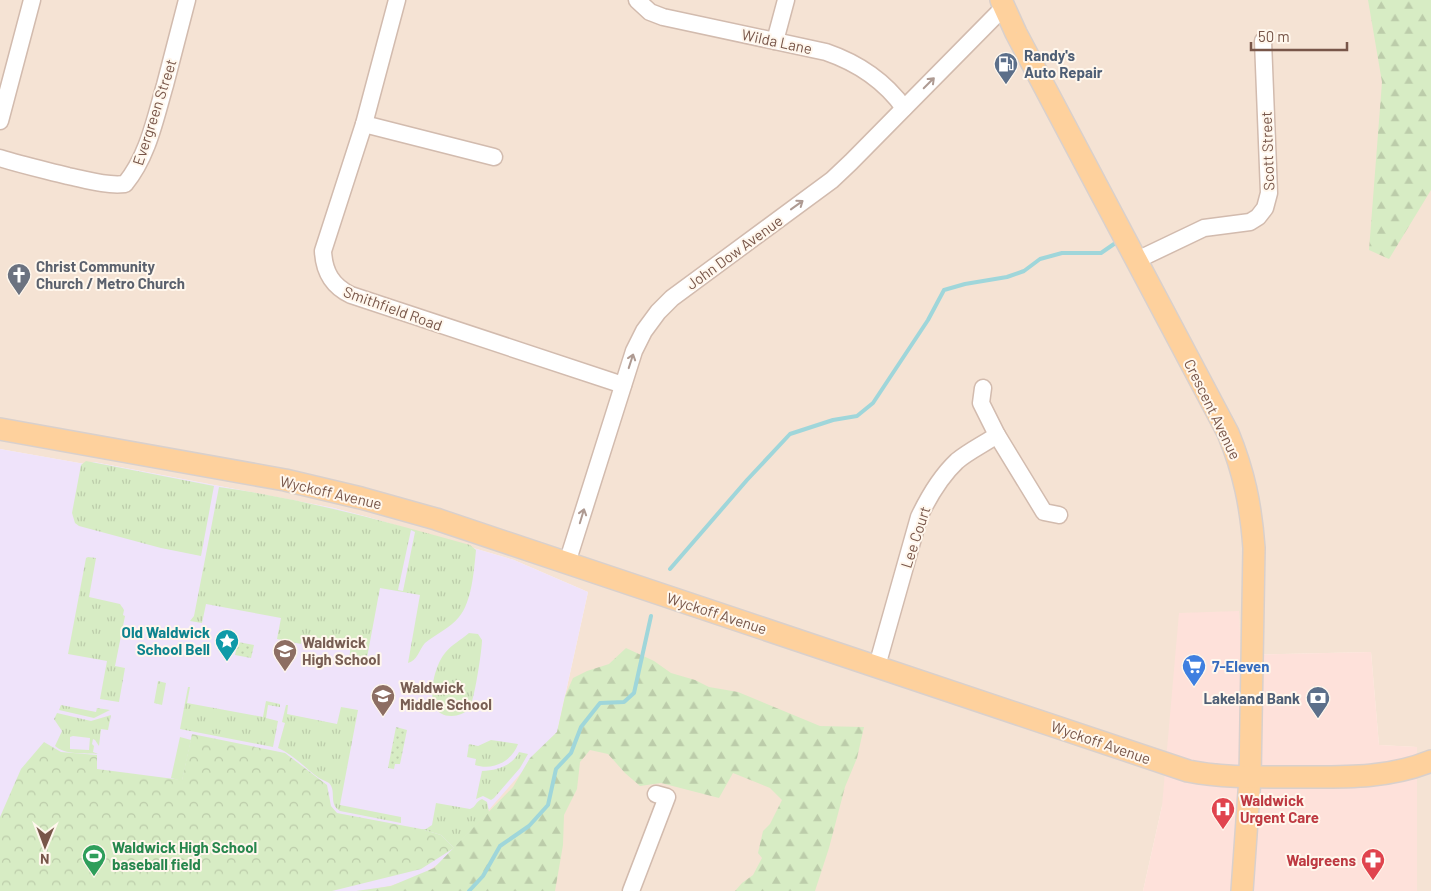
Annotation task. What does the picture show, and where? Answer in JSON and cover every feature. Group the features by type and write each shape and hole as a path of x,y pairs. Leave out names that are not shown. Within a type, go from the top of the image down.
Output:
{"main road":[{"name":"Crescent Avenue","path":"1002,3 1016,33 1228,433 1239,459 1248,491 1254,548 1250,778 1242,891"},
{"name":"Wyckoff Avenue","path":"0,428 285,480 361,498 436,519 1188,771 1208,775 1250,778 1364,777 1391,773 1431,762"}],"street":[{"path":"0,121 32,0"},
{"name":"Evergreen Street","path":"0,158 94,182 112,185 125,184 143,157 188,0"},
{"name":"Smithfield Road","path":"397,0 364,124 323,251 323,263 327,274 333,284 351,296 623,385"},
{"name":"Wilda Lane","path":"637,0 650,12 663,17 826,52 844,58 864,68 881,82 904,108"},
{"path":"775,41 786,0"},
{"name":"John Dow Avenue","path":"567,563 634,351 644,331 658,312 672,298 832,180 904,108 1002,3"},
{"name":"Scott Street","path":"1137,260 1204,228 1250,222 1258,217 1265,208 1269,192 1263,41"},
{"path":"364,124 494,157"},
{"path":"983,388 981,403 997,435 1044,512 1059,515"},
{"name":"Lee Court","path":"877,666 920,517 929,497 940,480 958,461 997,435"},
{"path":"631,891 667,797 656,794"}],"shaded area":[{"path":"0,0 1431,0 1431,891 1417,891 1417,747 1379,745 1371,652 1240,655 1239,611 1162,806 1143,891 362,891 557,732 588,592 514,560 334,508 94,462 85,464 0,449"},
{"name":"Waldwick High School","path":"0,449 85,464 94,462 334,508 514,560 588,592 557,732 446,859 420,876 390,886 362,891 0,891"},
{"path":"1239,611 1241,655 1371,652 1379,745 1417,747 1417,891 1143,891 1162,806 1179,613"}],"green space":[{"path":"1368,0 1431,0 1431,190 1389,259 1369,250 1382,82"},
{"path":"86,461 214,486 201,556 161,548 79,526 75,523 72,513 81,465"},
{"path":"219,487 283,498 346,512 470,545 476,550 472,585 463,611 451,624 425,643 416,658 408,663 420,595 380,588 366,663 349,660 351,644 303,635 301,644 277,639 281,618 206,604 202,623 190,621 194,616","holes":["411,530 415,532 403,591 398,590"]},
{"path":"86,558 96,558 89,597 120,604 124,610 123,615 125,616 115,666 125,668 119,702 100,699 107,661 68,654"},
{"path":"469,633 478,634 482,640 471,705 469,709 459,715 442,714 436,709 433,700 432,690 437,669 447,650"},
{"path":"238,642 254,645 251,658 235,655"},
{"path":"626,648 654,661 671,673 695,680 709,687 738,692 820,726 864,727 857,758 845,787 829,848 815,891 735,891 753,875 762,858 758,853 763,831 770,824 782,800 770,788 733,773 719,798 661,783 640,786 608,754 590,750 580,762 577,789 564,815 563,845 555,891 356,891 391,886 434,868 513,787 530,758 557,732 565,696 573,678 609,664"},
{"path":"158,681 166,683 162,705 154,703"},
{"path":"188,687 190,687 187,703 263,717 266,701 280,704 280,707 268,705 266,718 278,721 273,747 180,729"},
{"path":"61,705 96,712 97,708 110,710 94,718 59,710"},
{"path":"286,705 288,705 287,714 337,724 341,707 358,710 340,805 401,817 401,823 340,811 336,808 329,783 319,778 278,748 285,723 282,722"},
{"path":"57,713 91,721 111,715 108,730 101,729 99,746 93,739 93,752 98,754 64,751 55,746 62,731 54,719","holes":["70,737 90,738 89,750 70,749"]},
{"path":"396,727 407,730 400,764 395,764 394,769 388,768"},
{"path":"192,734 285,753 327,785 331,806 337,813 421,829 441,835 454,848 421,869 332,891 0,891 0,817 21,769 44,742 61,752 97,755 97,769 182,780"},
{"path":"180,737 191,740 182,781 171,778"},
{"path":"491,740 518,744 507,760 501,763 488,767 475,765 476,759 467,757 469,744 478,746"},
{"path":"519,752 528,754 520,768 494,798 491,800 483,796 476,799 482,771 493,770 508,764"},
{"path":"482,799 487,802 489,812 454,848 441,835 421,829 426,829 432,825 436,803 470,809"}],"waterway":[{"path":"670,569 747,480 790,434 833,420 857,416 873,403 928,320 944,290 965,284 1007,277 1024,271 1040,259 1062,253 1101,253 1114,244"},
{"path":"469,891 483,876 500,846 529,826 548,805 556,769 571,753 581,727 600,703 624,702 634,693 651,616"}],"place":[{"name":"Randy's Auto Repair","path":"1006,85"},
{"name":"Christ Community Church / Metro Church","path":"19,296"},
{"name":"Old Waldwick School Bell","path":"227,662"},
{"name":"Waldwick High School","path":"285,672"},
{"name":"7-Eleven","path":"1194,687"},
{"name":"Waldwick Middle School","path":"383,717"},
{"name":"Lakeland Bank","path":"1318,719"},
{"name":"Waldwick Urgent Care","path":"1223,830"},
{"name":"Waldwick High School baseball field","path":"94,877"},
{"name":"Walgreens","path":"1373,881"}]}
